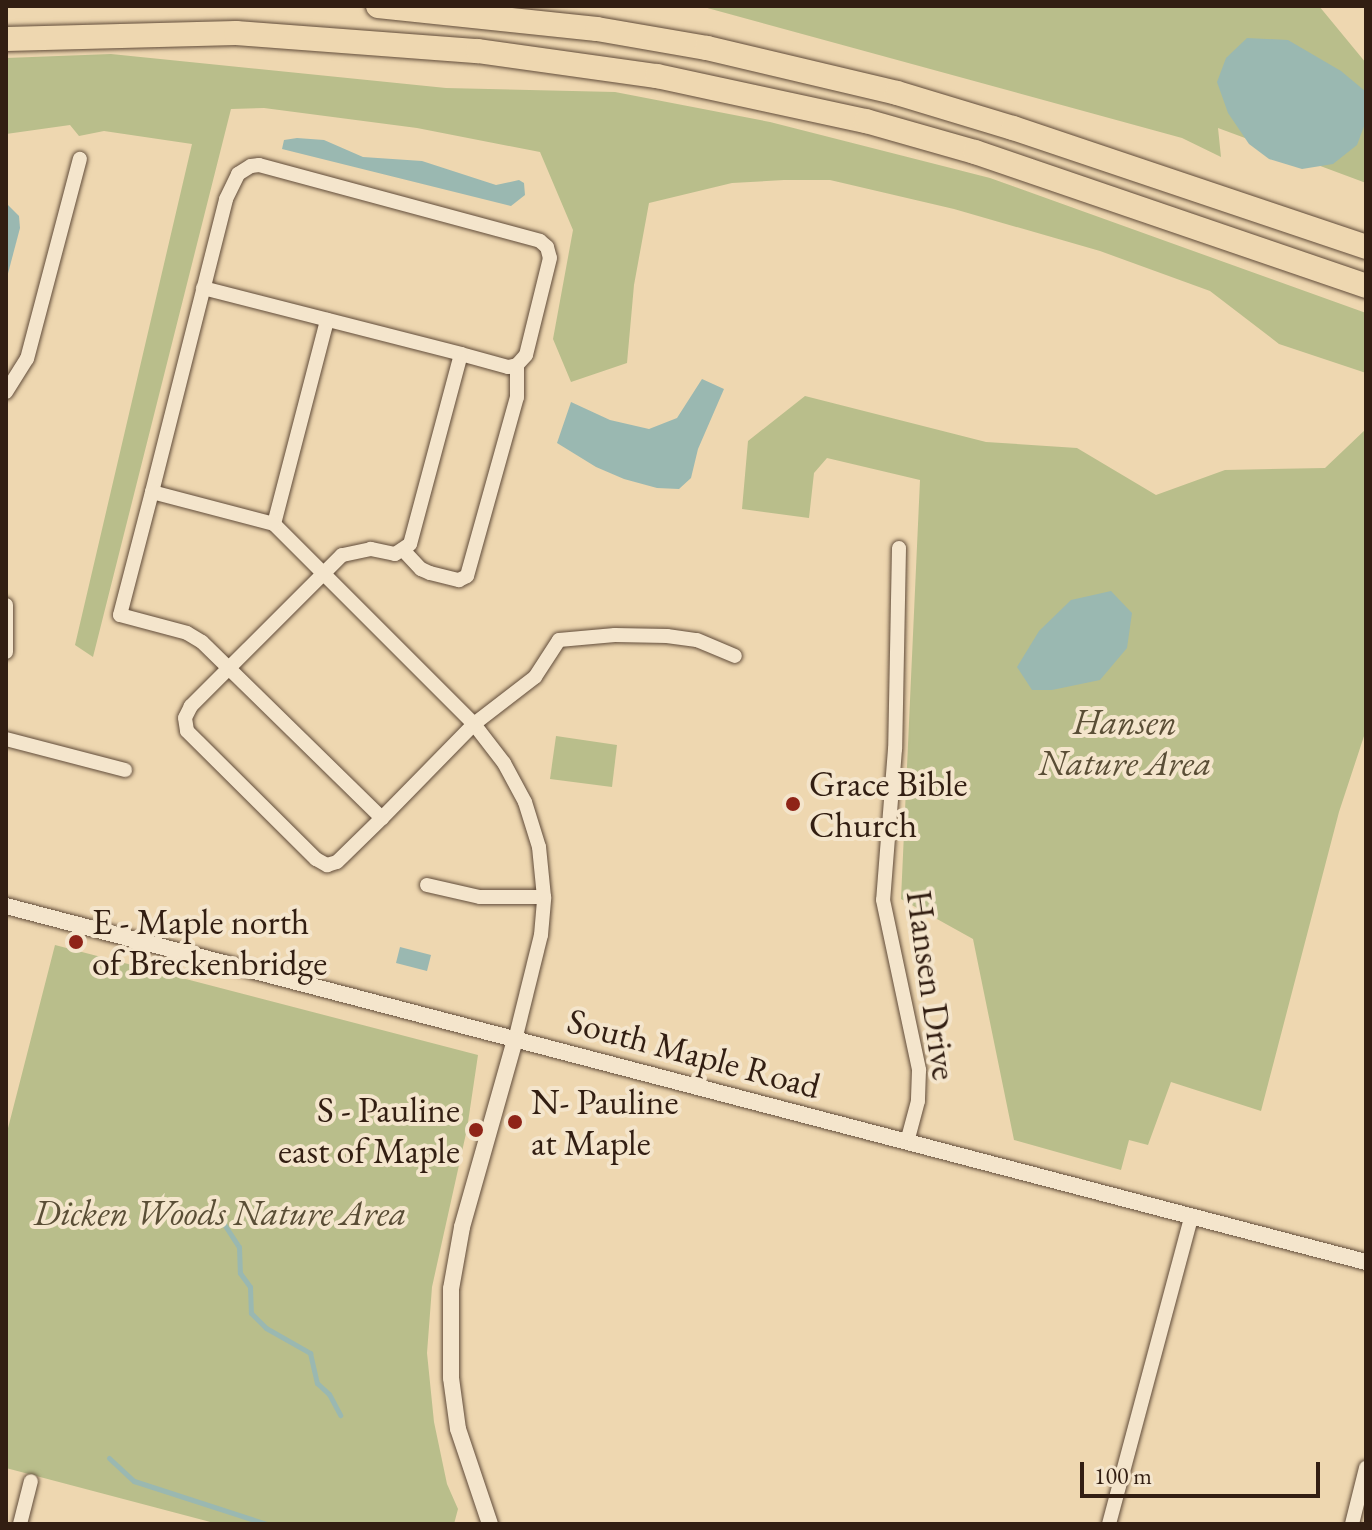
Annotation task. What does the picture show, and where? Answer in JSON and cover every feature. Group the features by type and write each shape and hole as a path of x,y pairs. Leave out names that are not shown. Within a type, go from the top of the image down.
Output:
{"highway":[{"path":"378,6 597,29 707,48 883,89 1027,132 1366,247"},
{"path":"6,39 236,33 478,51 657,76 866,121 975,152 1366,286"}],"street":[{"path":"6,392 27,359 80,159"},
{"path":"203,288 508,367 517,365 526,355 550,258 540,241 259,165 238,174 232,185 203,288 120,615 187,633 229,669 382,818"},
{"path":"274,524 327,320"},
{"path":"461,354 415,537 404,551 395,554 371,549 342,555 191,706 185,718 187,731 316,859 327,865 337,862 474,724 535,677 559,640 615,635 667,636 697,640 735,656"},
{"path":"404,551 421,569 430,573 459,580 467,576 517,397 517,365"},
{"path":"152,492 274,524 474,724 504,763 525,802 539,847 544,897 541,935 462,1227 450,1303 451,1378 458,1429 490,1524"},
{"name":"Hansen Drive","path":"899,548 895,749 883,900 919,1070 918,1101 907,1142"},
{"path":"6,605 6,652"},
{"path":"6,739 125,770"},
{"path":"427,885 480,897 544,897"},
{"name":"South Maple Road","path":"6,906 1366,1262"},
{"path":"1109,1524 1191,1217"},
{"path":"1352,1524 1366,1468"},
{"path":"20,1524 31,1481"}],"green space":[{"path":"700,6 1319,6 1366,63 1366,183 1218,128 1221,157 1182,138"},
{"path":"111,54 446,88 615,92 770,122 990,178 1366,313 1366,373 1279,344 1210,291 1100,251 954,209 830,180 784,180 732,183 649,203 634,285 627,363 571,382 553,339 573,230 540,152 417,128 264,108 231,109 93,657 75,645 192,144 104,131 79,136 70,125 6,134 6,58"},
{"name":"Hansen Nature Area","path":"805,396 986,442 1077,448 1156,495 1225,470 1325,468 1366,429 1366,730 1339,812 1261,1111 1171,1082 1148,1145 1129,1140 1121,1170 1014,1140 973,939 901,899 920,480 827,458 814,473 809,518 742,509 748,441"},
{"path":"556,736 617,745 612,787 550,779"},
{"name":"Dicken Woods Nature Area","path":"55,945 478,1055 467,1129 432,1287 427,1353 434,1422 447,1484 458,1509 454,1524 218,1524 6,1468 6,1136"}],"water":[{"path":"1247,38 1288,40 1341,71 1365,91 1366,121 1357,145 1333,164 1302,169 1269,159 1249,144 1228,113 1217,82 1226,58"},
{"path":"284,140 324,140 363,157 422,161 496,185 519,180 524,183 525,195 511,206 282,149"},
{"path":"6,203 19,216 20,228 6,281"},
{"path":"702,379 724,389 698,449 691,478 679,489 657,488 624,479 596,467 557,443 571,402 610,420 649,429 677,418"},
{"path":"1111,591 1132,613 1127,648 1100,680 1052,690 1032,690 1017,667 1039,631 1071,600"},
{"path":"400,947 431,955 427,971 396,963"}],"waterway":[{"path":"224,1224 239,1247 240,1273 250,1287 251,1313 266,1328 310,1353 317,1383 329,1394 340,1415"},
{"path":"109,1458 134,1481 266,1524"}],"place":[{"name":"Grace Bible Church","path":"793,804"},
{"name":"E - Maple north of Breckenbridge","path":"76,942"},
{"name":"N- Pauline at Maple","path":"515,1122"},
{"name":"S - Pauline east of Maple","path":"476,1130"}]}
